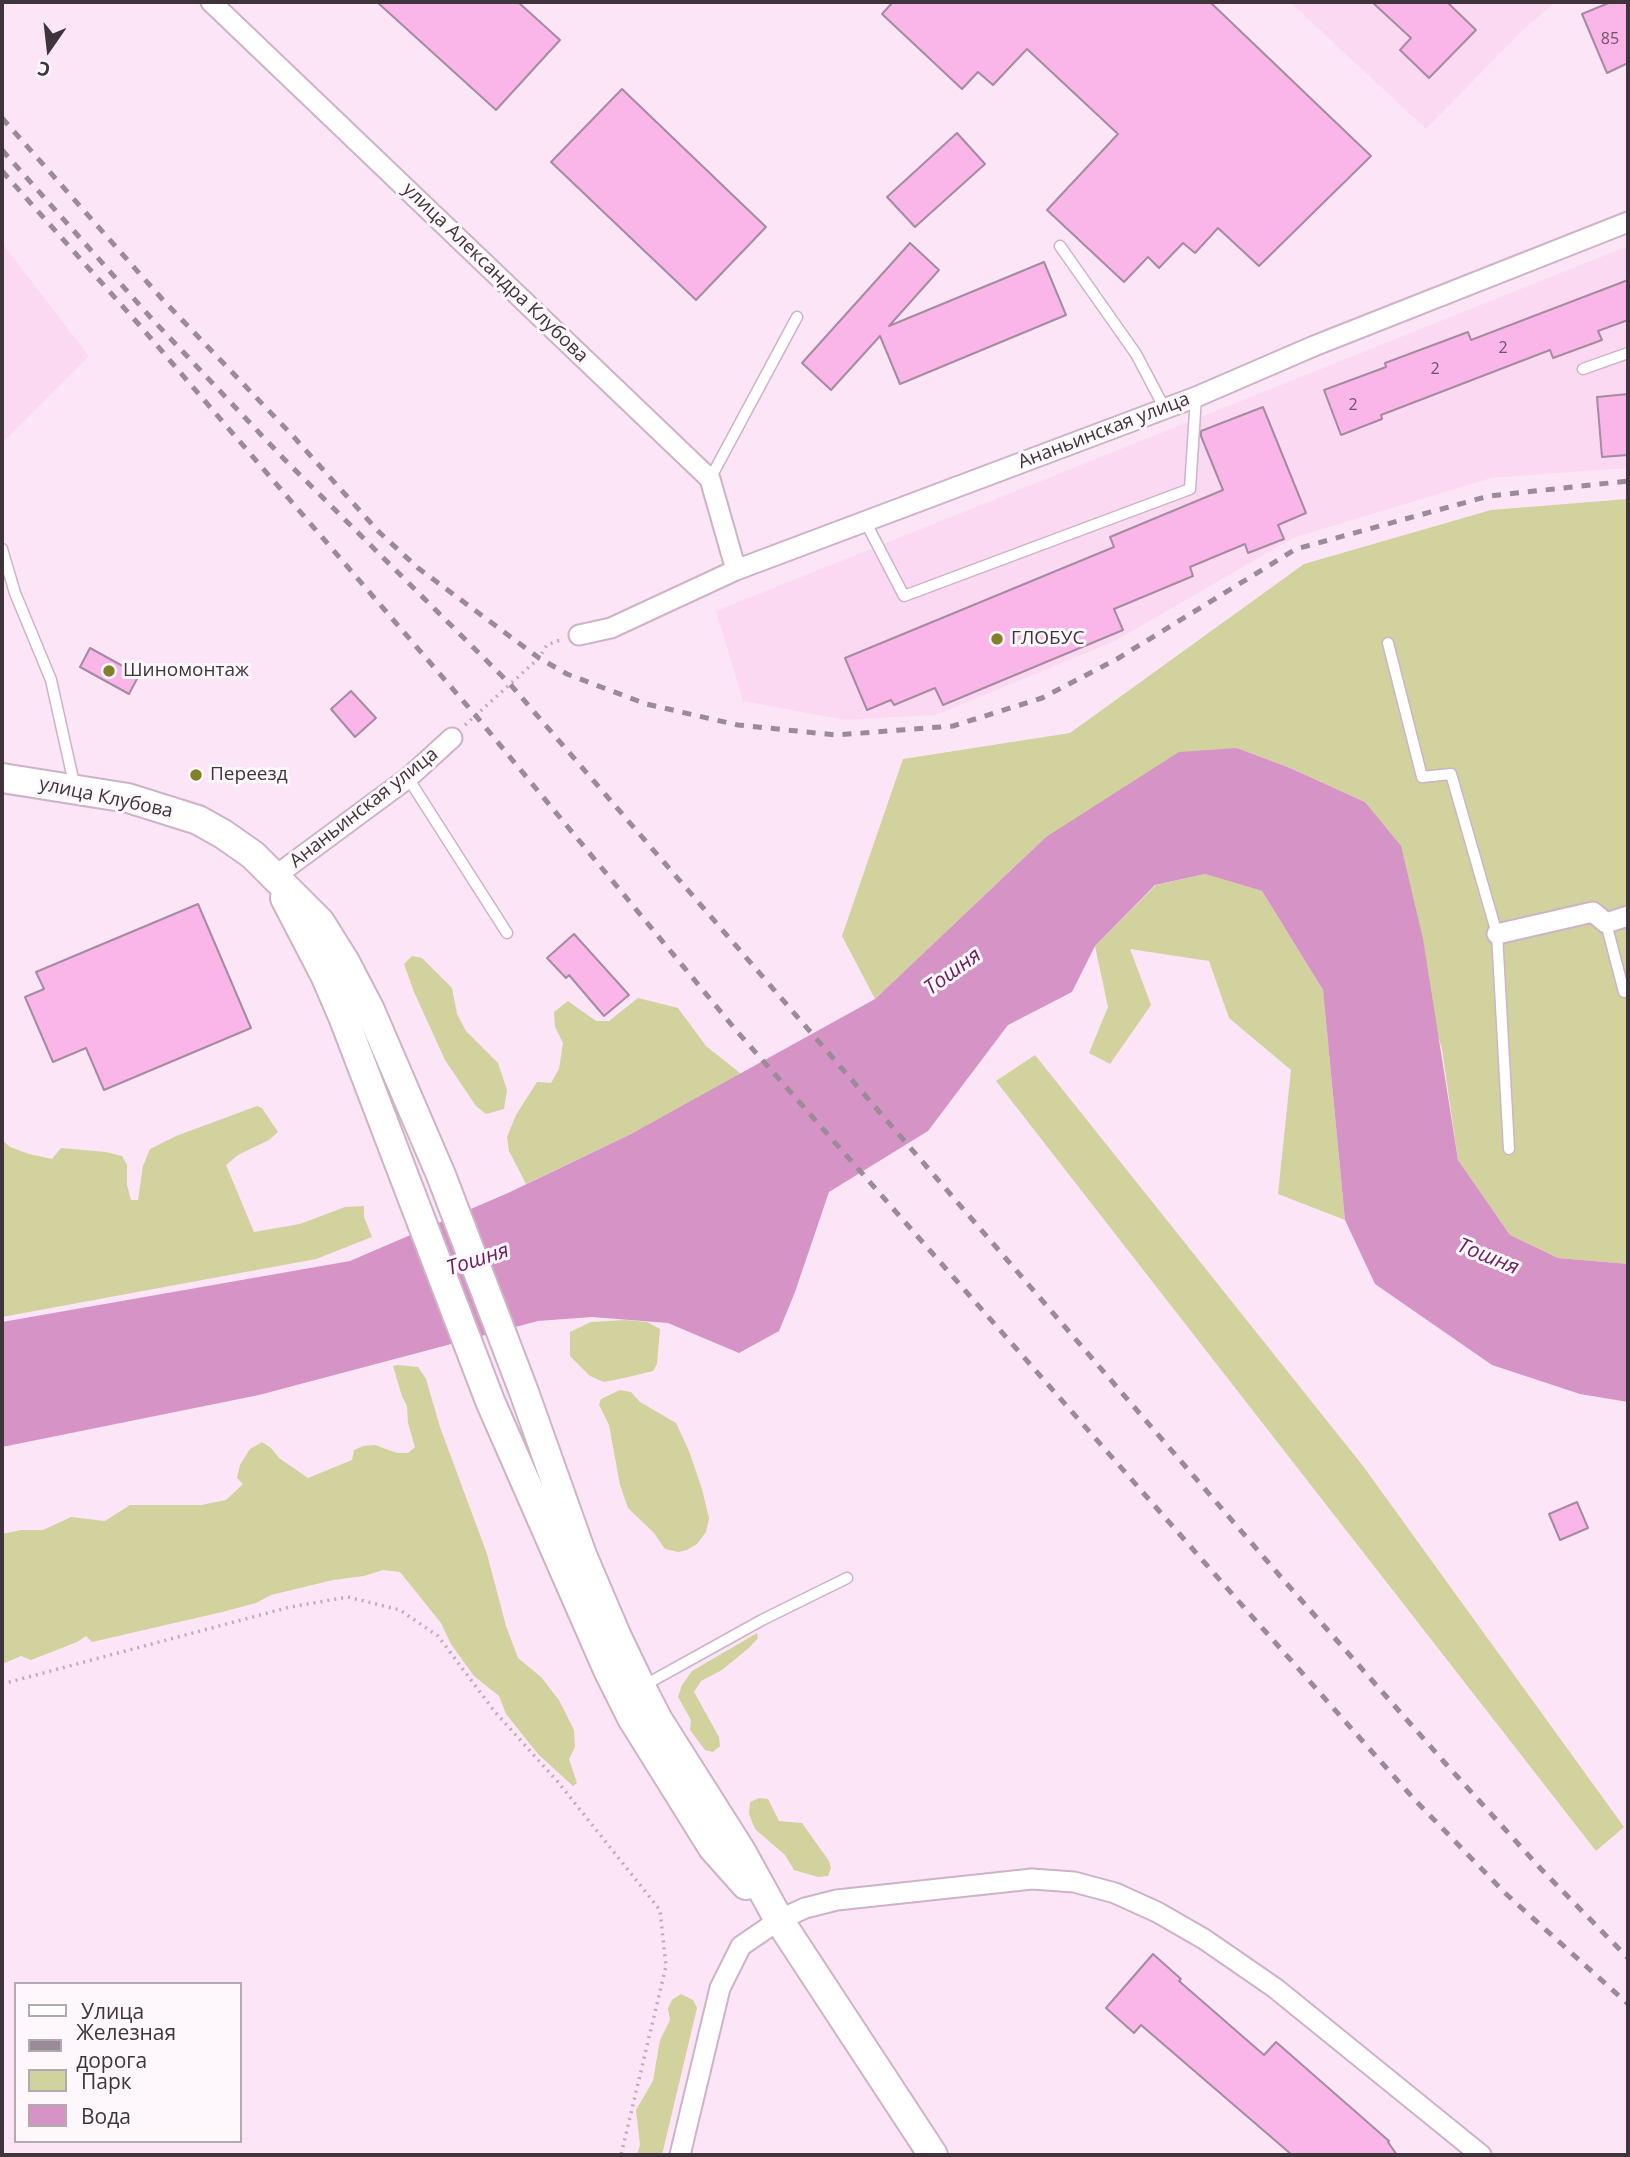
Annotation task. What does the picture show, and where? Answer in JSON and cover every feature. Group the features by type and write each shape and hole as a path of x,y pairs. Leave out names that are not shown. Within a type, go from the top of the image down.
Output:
{"main road":[{"name":"улица Клубова","path":"2,778 76,788 150,804 198,820 253,855 320,922 370,1010 441,1175 524,1392 582,1555 617,1637 658,1720 741,1851 779,1920"},
{"path":"274,877 325,975 344,1019 490,1401 583,1615 632,1718 713,1849 779,1920 933,2155"}],"street":[{"name":"улица Александра Клубова","path":"211,2 710,479"},
{"name":"Ананьинская улица","path":"579,635 611,628 736,570 1196,397 1314,346 1628,222"},
{"path":"710,479 736,570"},
{"name":"Ананьинская улица","path":"274,877 408,778 452,738"},
{"path":"1497,934 1593,912 1606,923 1628,916"},
{"path":"680,2155 720,1988 741,1945 779,1920 805,1908 837,1900 984,1882 1032,1879 1074,1882 1115,1893 1157,1912 1204,1939 1275,1988 1481,2155"}],"lane":[{"path":"1060,246 1136,354 1165,409"},
{"path":"710,479 797,317"},
{"path":"1583,369 1628,353"},
{"path":"865,521 904,596 1190,489 1196,397"},
{"path":"2,549 15,593 51,680 76,788"},
{"path":"1388,643 1422,777 1451,774 1497,934 1509,1149"},
{"path":"408,778 507,933"},
{"path":"1606,923 1625,992"},
{"path":"641,1687 762,1620 846,1578"}],"path":[{"path":"452,738 539,658 547,645 579,635"},
{"path":"2,1685 290,1607 348,1597 400,1610 438,1636 495,1712 558,1782 660,1910 666,1966 621,2155"}],"shaded area":[{"path":"1290,2 1555,2 1522,31 1426,129"},
{"path":"2,243 89,356 2,443"},
{"path":"1628,246 1628,468 1491,478 1293,538 1115,641 936,715 845,720 743,701 716,611"}],"green space":[{"path":"1628,499 1628,1264 1558,1258 1510,1235 1458,1160 1442,1049 1365,802 1290,768 1237,748 1046,837 875,999 842,936 903,759 1070,733 1304,564 1491,510"},
{"path":"1205,874 1262,891 1323,990 1345,1220 1278,1194 1291,1070 1229,1018 1209,961 1130,949 1151,1005 1110,1064 1089,1053 1108,1007 1095,946 1156,885"},
{"path":"412,956 422,958 452,988 457,1014 466,1031 498,1063 507,1090 504,1109 486,1114 476,1106 445,1060 404,964"},
{"path":"638,998 678,1008 706,1046 741,1074 631,1134 526,1184 509,1151 507,1137 516,1115 537,1082 551,1083 559,1069 563,1043 555,1027 554,1012 568,1001 596,1021 609,1021"},
{"path":"1035,1055 1363,1466 1624,1827 1596,1851 996,1081"},
{"path":"257,1106 262,1108 278,1132 226,1165 254,1232 300,1224 345,1207 364,1206 364,1217 372,1237 316,1259 2,1317 2,1140 10,1147 52,1159 61,1148 122,1156 127,1165 127,1185 131,1200 138,1200 143,1166 150,1149 176,1136"},
{"path":"591,1322 647,1322 660,1329 657,1364 653,1371 604,1382 590,1376 570,1356 570,1332"},
{"path":"393,1366 418,1367 426,1379 440,1427 487,1554 506,1626 518,1658 541,1677 559,1700 574,1730 575,1747 569,1759 577,1783 573,1786 538,1754 506,1714 499,1696 474,1676 451,1644 441,1623 400,1572 383,1570 364,1576 333,1580 271,1595 256,1603 222,1612 92,1642 86,1636 31,1660 21,1656 2,1664 2,1534 21,1530 43,1530 71,1517 105,1521 130,1505 201,1505 226,1500 243,1484 237,1478 240,1465 250,1449 262,1442 279,1458 308,1478 352,1460 354,1450 363,1446 375,1445 397,1453 408,1453 415,1447 408,1423 407,1406"},
{"path":"620,1390 631,1392 640,1402 676,1423 689,1451 709,1518 706,1532 697,1544 687,1550 678,1552 665,1549 654,1533 628,1508 620,1485 609,1425 599,1405 601,1399"},
{"path":"757,1633 758,1638 750,1647 722,1670 701,1681 694,1692 719,1737 720,1746 713,1752 705,1750 690,1730 691,1720 678,1697 682,1685 692,1671"},
{"path":"759,1798 768,1799 779,1821 802,1823 829,1861 831,1868 828,1876 818,1877 794,1870 785,1855 755,1829 749,1814 750,1802"},
{"path":"681,1994 693,2000 697,2008 662,2155 637,2155 640,2145 636,2110 653,2081 660,2040 670,2020 668,2008 672,2000"}],"water":[{"name":"Тошня","path":"1237,748 1290,768 1365,802 1401,846 1423,939 1458,1160 1510,1235 1558,1258 1628,1264 1628,1402 1580,1394 1492,1365 1375,1284 1345,1220 1323,990 1262,891 1205,874 1155,885 1095,946 1072,992 1008,1025 928,1131 829,1192 779,1331 739,1353 668,1323 592,1317 538,1321 259,1395 2,1447 2,1322 350,1261 508,1193 631,1134 875,999 1046,837 1179,752"}],"building":[{"path":"377,2 518,2 560,40 496,110"},
{"path":"893,2 1210,2 1371,156 1259,266 1218,228 1195,253 1183,243 1159,268 1148,257 1124,282 1047,210 1118,134 1027,49 993,85 978,72 962,89 882,14"},
{"path":"1372,2 1447,2 1476,30 1429,78 1400,50 1411,38"},
{"path":"1611,2 1628,2 1628,63 1607,73 1582,14"},
{"path":"622,89 766,227 696,300 551,162"},
{"path":"957,133 985,164 915,227 887,197"},
{"path":"910,243 939,270 889,326 1044,262 1066,315 900,384 880,336 831,390 802,363"},
{"path":"1628,280 1628,320 1598,331 1602,340 1553,358 1550,350 1381,415 1382,419 1341,435 1324,390 1386,367 1385,363 1468,332 1471,340"},
{"path":"1628,394 1628,455 1602,457 1597,397"},
{"path":"1263,407 1306,513 1278,525 1284,539 1248,553 1245,544 1190,567 1193,576 1114,609 1123,630 943,705 935,688 894,705 891,700 867,710 845,658 1114,547 1110,537 1223,490 1201,431"},
{"name":"Шиномонтаж","path":"90,648 139,675 129,694 80,667"},
{"path":"351,691 376,718 355,737 331,709"},
{"path":"198,904 251,1028 104,1090 86,1048 53,1062 25,997 44,989 36,972"},
{"path":"574,934 629,995 604,1016 569,975 566,978 547,958"},
{"path":"1577,1502 1588,1528 1560,1540 1549,1514"},
{"path":"1153,1954 1181,1979 1179,1981 1264,2055 1276,2042 1389,2141 1397,2155 1292,2155 1141,2025 1134,2033 1106,2008"}],"railway":[{"path":"2,118 163,300 292,435 379,532 418,568 539,658 567,674 646,704 738,725 836,735 953,726 1042,698 1117,659 1296,549 1489,496 1628,481"},
{"path":"2,150 152,319 284,459 510,684 1280,1576 1541,1869 1628,1958"},
{"path":"2,171 142,328 476,716 735,1029 1249,1613 1414,1799 1505,1893 1628,2004"}],"place":[{"name":"ГЛОБУС","path":"997,639"},
{"name":"Шиномонтаж","path":"109,671"},
{"name":"Переезд","path":"196,775"}]}
